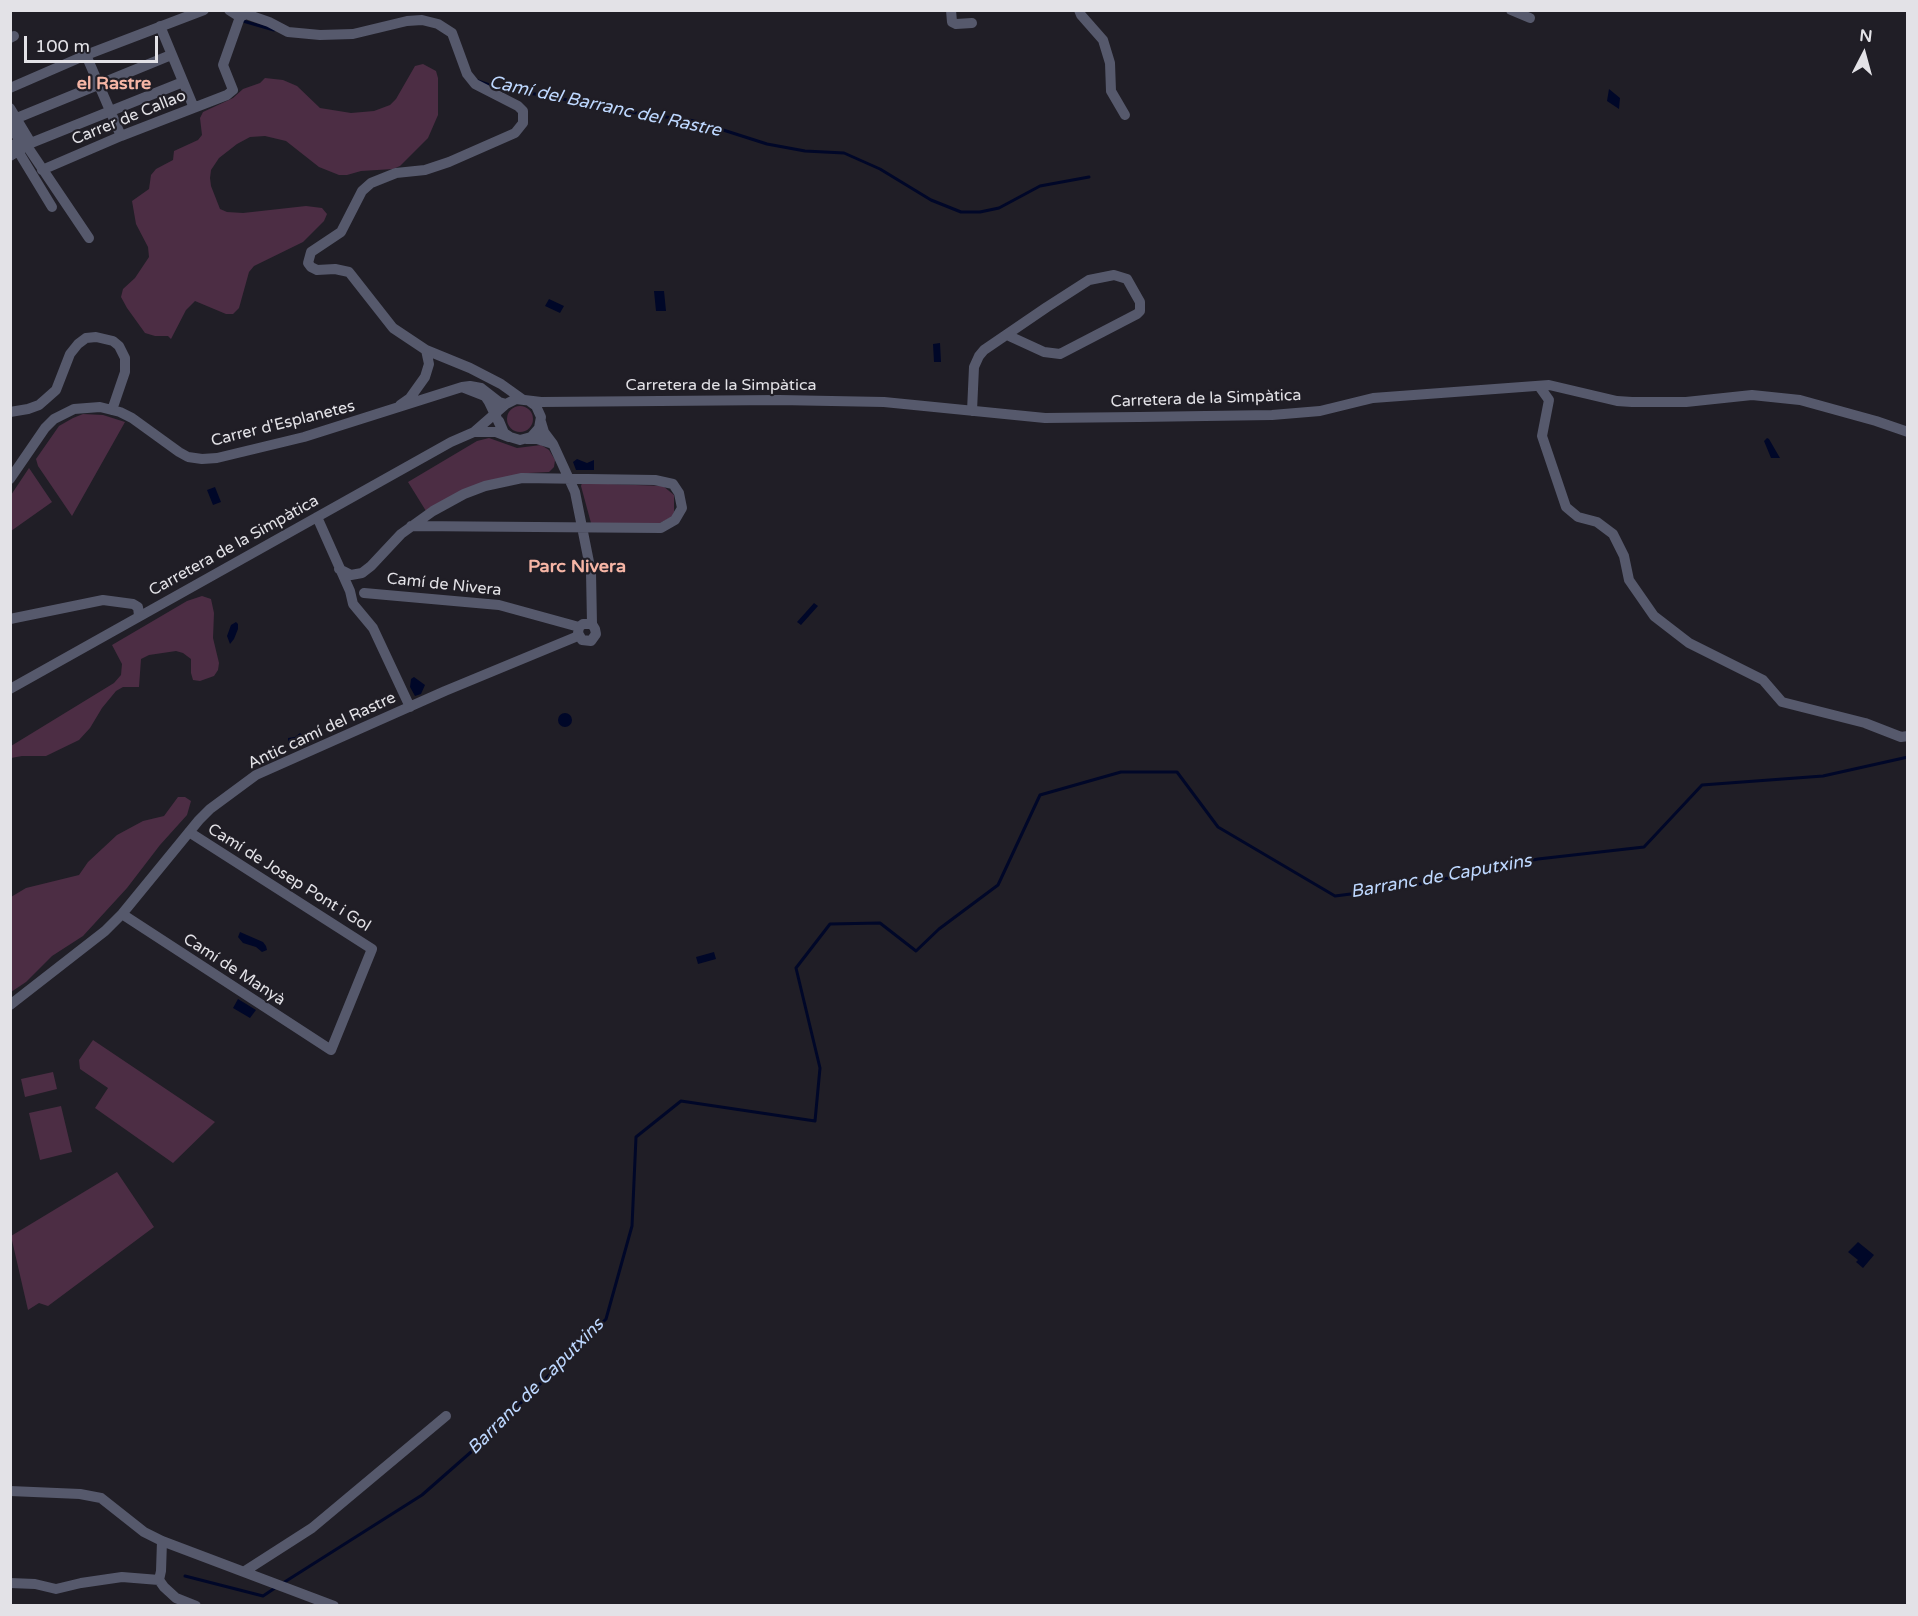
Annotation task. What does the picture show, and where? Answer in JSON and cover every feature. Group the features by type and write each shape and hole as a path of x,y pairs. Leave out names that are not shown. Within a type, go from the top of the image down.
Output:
{"street":[{"path":"10,88 86,55 204,10"},
{"path":"229,10 240,17 246,14 270,22 288,32 320,35 353,34 407,21 422,20 438,24 452,33 467,74 475,84 518,106 523,111 523,123 515,133 449,162 425,170 396,172 371,183 362,191 341,232 311,252 308,263 317,270 335,269 349,272 393,328 426,350 470,368 536,406 544,432 553,444 575,492 583,528 591,572 592,624 596,632 593,639 585,641 579,632 583,624 592,624"},
{"path":"951,10 952,22 972,23"},
{"path":"1079,10 1103,40 1110,63 1111,92 1125,116"},
{"path":"1511,10 1530,18"},
{"name":"Carrer de Callao","path":"42,170 121,136 227,95 232,90 223,65 240,17"},
{"path":"160,26 194,108"},
{"path":"86,55 121,136"},
{"path":"14,122 171,55"},
{"path":"19,148 183,82"},
{"path":"10,108 20,141 19,148"},
{"path":"14,122 19,148 52,207"},
{"path":"19,148 42,170 89,238"},
{"path":"972,411 976,360 984,350 1072,290 1089,280 1104,276 1121,276 1126,279 1140,302 1140,311 1137,314 1060,354 1044,352 1007,335"},
{"path":"10,412 39,405 56,390 70,354 78,344 86,338 96,337 113,341 119,346 125,358 125,372 112,410"},
{"path":"391,411 410,398 425,377 429,364 426,350"},
{"path":"501,384 508,397 503,407"},
{"name":"Carrer d'Esplanetes","path":"10,479 45,428 54,419 63,413 85,407 100,407 132,418 188,457 202,459 217,458 304,437 470,386 481,387 503,407 501,427 510,437"},
{"path":"1539,386 1549,400 1542,436 1566,507 1578,517 1598,522 1613,534 1624,556 1629,580 1654,616 1689,643 1763,681 1782,702 1865,723 1901,737 1908,736"},
{"name":"Carretera de la Simpàtica","path":"525,399 541,402 861,401 1045,418 1272,415 1320,411 1373,398 1549,386 1617,401 1632,402 1686,402 1752,395 1800,400 1908,432"},
{"path":"503,407 525,399"},
{"name":"Carretera de la Simpàtica","path":"541,420 550,409 568,402"},
{"name":"Carretera de la Simpàtica","path":"10,690 451,442 474,432 503,407"},
{"path":"525,439 536,433 541,420"},
{"name":"Carretera de la Simpàtica","path":"474,432 496,432 510,437"},
{"path":"510,437 553,444"},
{"path":"410,707 373,628 353,604 371,566 390,544 411,526 448,502 485,486 522,478 655,480 673,484 680,493 682,508 675,520 661,528 411,526"},
{"path":"317,517 339,569 360,586"},
{"name":"Camí de Nivera","path":"360,586 499,605 579,632"},
{"path":"10,619 103,600 133,604 138,607 139,616"},
{"name":"Antic camí del Rastre","path":"10,1005 97,938 122,914 210,809 256,775 579,632"},
{"name":"Camí de Josep Pont i Gol","path":"189,832 372,950 331,1050"},
{"name":"Camí de Manyà","path":"122,914 331,1050"},
{"path":"245,1571 312,1528 446,1416"},
{"path":"10,1491 80,1494 101,1498 144,1532 162,1541 334,1605"},
{"path":"162,1541 159,1580 176,1598 196,1605"},
{"path":"10,1583 35,1584 56,1589 81,1583 122,1578 159,1580"}],"shaded area":[{"path":"423,64 436,71 438,115 428,138 400,166 393,169 339,175 319,167 286,141 265,136 250,137 219,158 211,170 210,178 220,209 243,213 306,206 322,208 327,214 324,221 303,242 254,266 249,272 239,308 233,314 226,314 195,301 186,310 171,339 168,336 145,333 121,297 123,289 135,278 149,257 148,247 136,224 132,201 149,189 151,175 156,169 173,160 174,151 198,140 202,135 200,118 203,112 233,98 243,89 260,83 265,78 283,80 297,86 320,108 351,113 374,111 390,105 396,99 415,66"},
{"path":"520,406 529,410 533,419 529,428 520,432 511,428 507,419 511,410"},
{"path":"83,414 103,415 125,422 72,516 38,466 36,459 59,426"},
{"path":"489,438 517,448 541,445 549,450 555,460 554,467 549,472 529,473 426,511 408,482 477,441"},
{"path":"29,468 52,502 11,531 11,495"},
{"path":"582,483 663,486 674,495 674,512 672,517 660,523 591,523"},
{"path":"202,596 211,599 214,613 213,638 219,663 214,676 200,681 193,680 191,659 183,653 176,651 149,655 141,659 139,687 123,687 116,691 79,740 46,756 11,758 11,746 114,683 121,675 122,664 112,645 187,601"},
{"path":"178,797 185,797 191,801 187,815 160,845 127,888 83,936 52,956 26,982 11,992 11,897 26,888 79,875 88,862 117,835 143,821 164,816"},
{"path":"93,1040 215,1122 173,1163 95,1108 108,1088 80,1069 79,1060"},
{"path":"53,1072 57,1089 25,1097 21,1079"},
{"path":"61,1106 72,1152 40,1160 29,1113"},
{"path":"117,1172 154,1227 48,1306 39,1303 28,1310 11,1236"}],"water":[{"path":"1609,89 1620,98 1619,109 1607,101"},
{"path":"654,291 664,291 666,311 656,311"},
{"path":"549,299 564,306 560,313 545,306"},
{"path":"940,343 941,362 934,362 933,344"},
{"path":"1767,438 1780,458 1771,458 1764,441"},
{"path":"577,459 587,463 594,460 594,470 576,470 573,462"},
{"path":"215,487 221,502 213,505 207,490"},
{"path":"814,603 818,606 801,625 797,622"},
{"path":"236,622 238,629 230,644 227,636 231,625"},
{"path":"414,677 425,685 421,694 415,696 410,687 411,679"},
{"path":"562,713 568,713 572,720 568,727 562,727 558,723 558,717"},
{"path":"300,733 304,737 299,745 288,745 288,738"},
{"path":"240,932 263,942 267,950 262,952 256,947 243,943 238,937"},
{"path":"714,952 716,959 698,964 696,957"},
{"path":"238,999 256,1010 250,1018 233,1008"},
{"path":"1858,1242 1874,1255 1863,1268 1856,1262 1858,1260 1848,1252"}],"waterway":[{"name":"Camí del Barranc del Rastre","path":"243,21 274,30"},
{"name":"Camí del Barranc del Rastre","path":"478,81 498,88 559,98 600,108 695,121 767,144 805,151 844,153 880,169 931,200 961,212 980,212 999,208 1040,186 1089,177"},
{"name":"Barranc de Caputxins","path":"283,1583 422,1495 471,1452 606,1319 632,1226 636,1137 681,1101 815,1121 820,1068 796,968 830,924 880,923 916,951 939,929 998,885 1040,795 1121,772 1177,772 1218,827 1335,896 1406,887 1538,859 1644,847 1702,785 1823,776 1908,757"},
{"name":"Barranc de Caputxins","path":"185,1576 263,1596 275,1588"}],"district":[{"name":"el Rastre","path":"114,84"},
{"name":"Parc Nivera","path":"577,567"}]}
